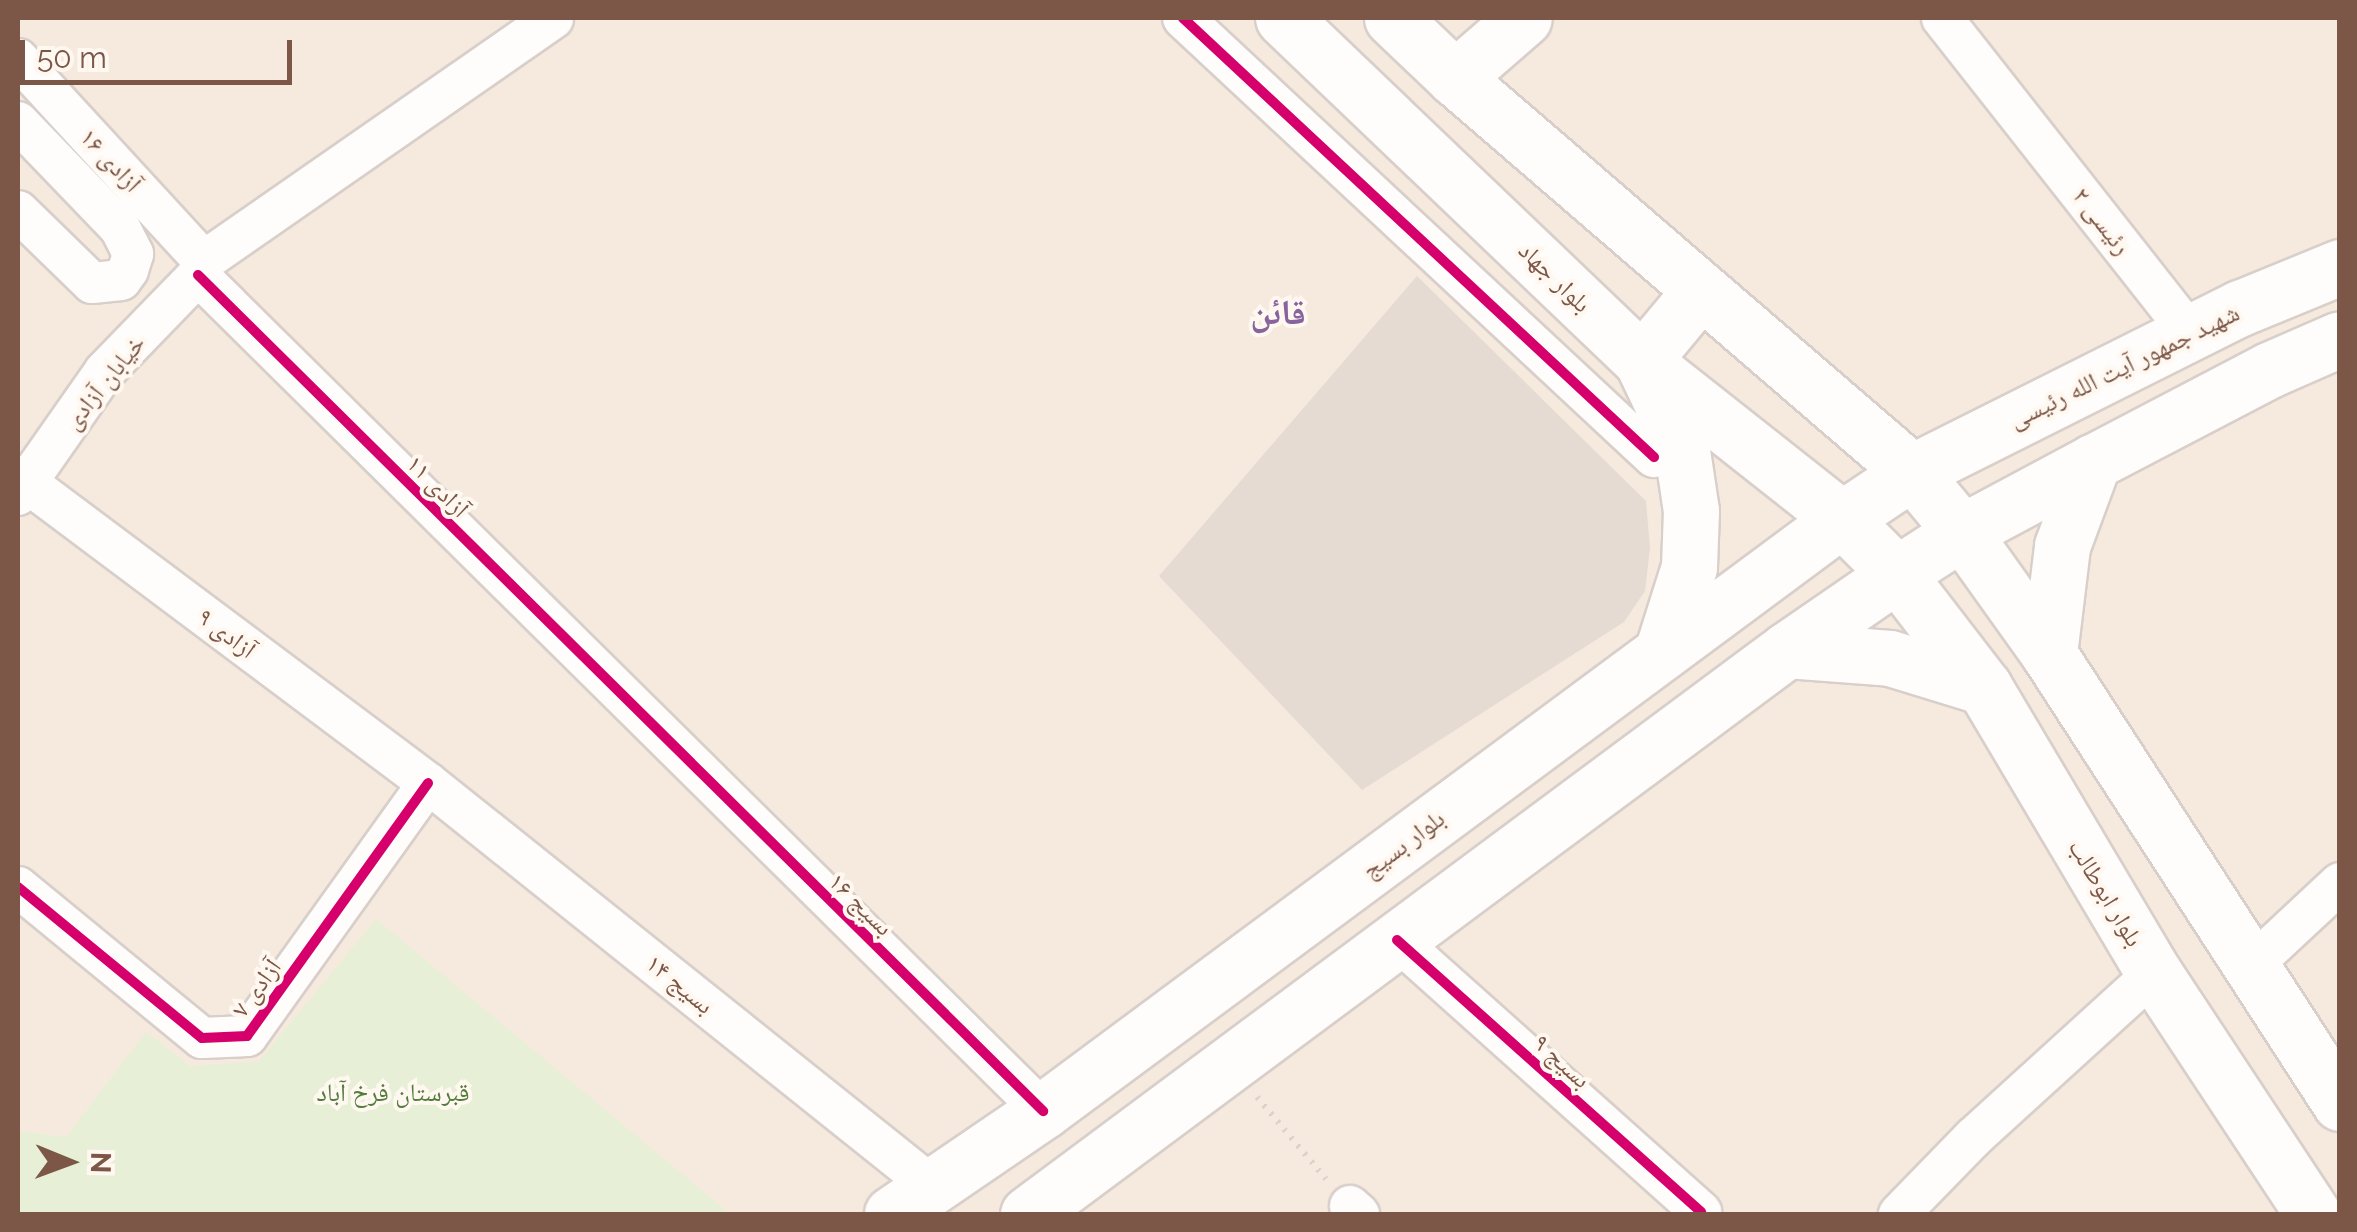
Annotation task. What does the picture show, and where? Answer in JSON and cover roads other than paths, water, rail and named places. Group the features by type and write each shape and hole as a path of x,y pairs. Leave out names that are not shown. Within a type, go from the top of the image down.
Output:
{"main road":[{"name":"بلوار جهاد","path":"1283,18 1642,360 1842,520 1897,574"},
{"path":"1392,18 1455,78 1912,472 1962,532 2050,654 2340,1103"},
{"path":"1455,78 1524,18"},
{"name":"شهید جمهور آیت الله رئیسی","path":"1912,472 2190,333 2340,267"},
{"path":"1662,652 1689,567 1691,511 1681,444 1642,360 1701,290"},
{"path":"1028,1214 1787,650 1897,574 1962,532 2092,462 2269,370 2340,339"},
{"path":"2050,654 2062,546 2092,462"},
{"name":"بلوار بسیج","path":"912,1200 1043,1111 1662,652 1912,472"},
{"name":"بلوار ابوطالب","path":"1897,574 1984,687 2154,973 2314,1214"},
{"path":"1787,650 1890,658 1984,687"}],"street":[{"name":"خیابان آزادی","path":"20,485 104,372 201,268 554,18"},
{"path":"1183,18 1654,457"},
{"name":"رئیسی ۲","path":"1942,18 2190,333"},
{"name":"آزادی ۱۶","path":"18,59 201,268"},
{"path":"18,122 120,228 133,254 128,270 121,280 92,283 18,211"},
{"name":"آزادی ۱۱","path":"201,268 651,726"},
{"name":"آزادی ۹","path":"20,485 428,783"},
{"name":"بسیج ۱۶","path":"651,726 1043,1111"},
{"name":"آزادی ۷","path":"18,887 202,1038 247,1036 428,783"},
{"name":"بسیج ۱۴","path":"428,783 912,1200"},
{"path":"2250,967 2340,882"},
{"name":"بسیج ۹","path":"1396,940 1701,1212"},
{"path":"1899,1214 1974,1137 2154,973"}],"district":[{"name":"قائن","path":"1278,312"}],"park label":[{"name":"قبرستان فرخ آباد","path":"393,1092"}]}
